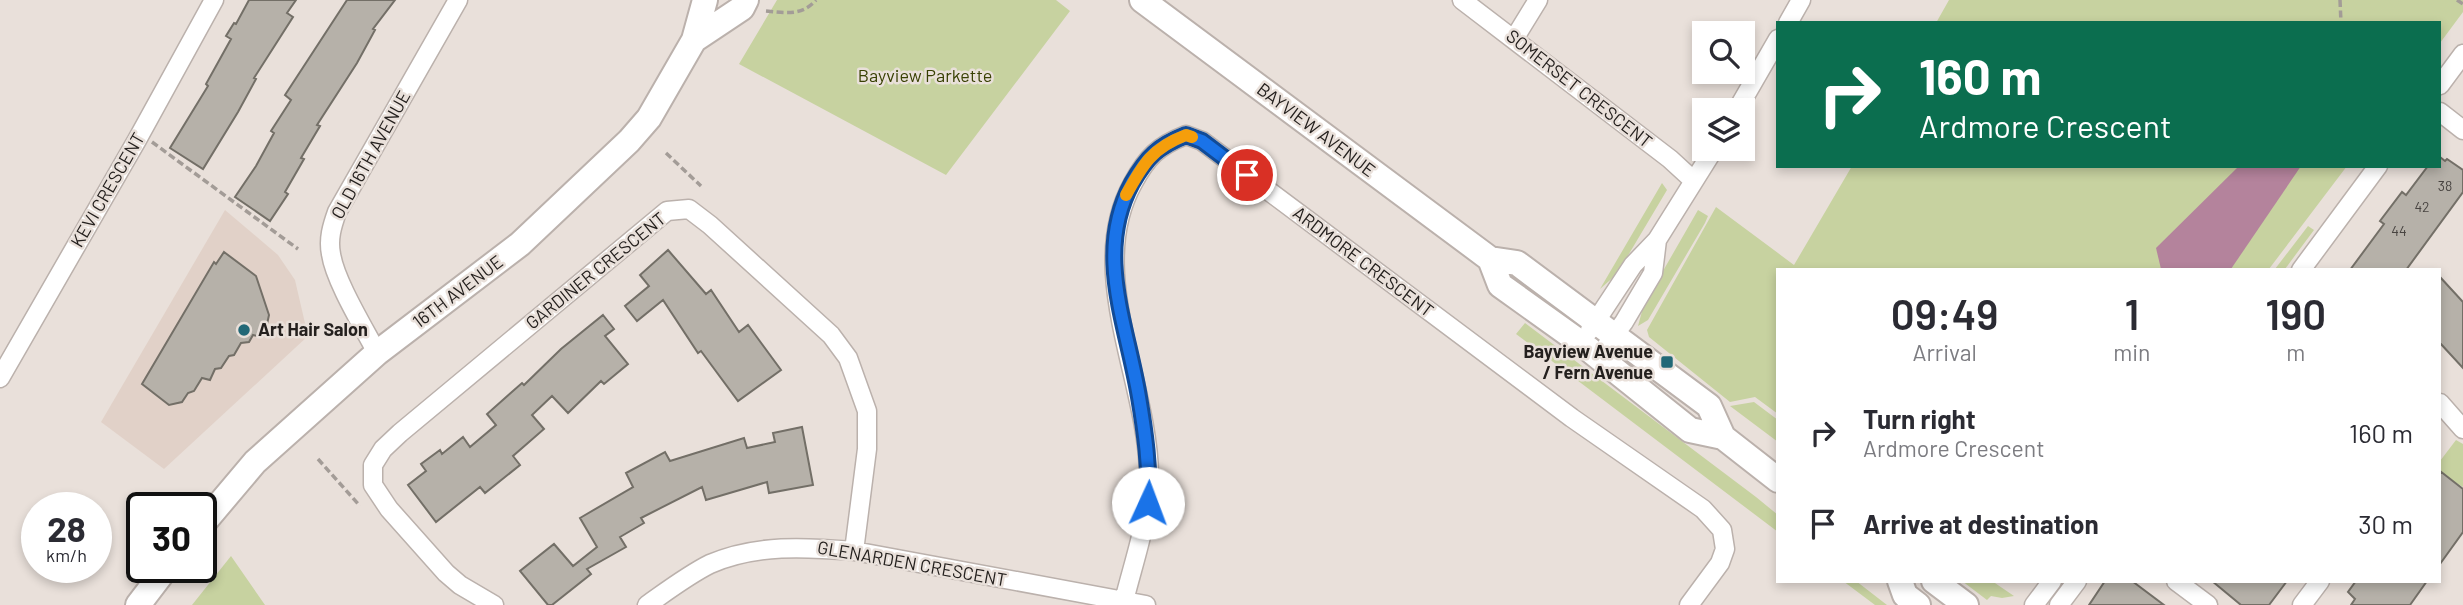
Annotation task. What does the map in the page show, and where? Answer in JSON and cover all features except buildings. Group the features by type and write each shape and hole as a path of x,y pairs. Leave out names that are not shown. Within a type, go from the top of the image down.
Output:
{"main road":[{"name":"16TH AVENUE","path":"217,507 255,462 377,353 520,244 629,141 649,118 694,40 705,0"},
{"name":"BAYVIEW AVENUE","path":"1142,0 1490,259 1517,263 1709,406 1723,438"},
{"name":"16TH AVENUE","path":"694,40 742,8 756,5"},
{"name":"BAYVIEW AVENUE","path":"1490,259 1500,285 1590,350 1690,430 1723,438 1776,478"},
{"path":"138,605 155,583"},
{"path":"1901,583 1905,595 1918,605"},
{"path":"1937,583 1966,605"}],"street":[{"name":"KEVI CRESCENT","path":"0,378 141,134 214,0"},
{"name":"OLD 16TH AVENUE","path":"377,353 345,291 331,255 330,231 337,212 458,0"},
{"name":"SOMERSET CRESCENT","path":"1462,0 1670,159 1694,181"},
{"path":"1514,39 1538,0"},
{"path":"1789,21 1801,0"},
{"path":"1744,98 1776,42"},
{"path":"2441,84 2463,54"},
{"path":"2441,113 2463,130"},
{"name":"ARDMORE CRESCENT","path":"1124,601 1148,503 1149,474 1139,396 1114,279 1114,241 1122,203 1144,162 1166,143 1186,135 1202,141 1572,418 1703,509 1722,530 1724,549 1720,563 1689,605"},
{"path":"1590,350 1653,273 1657,240 1706,161"},
{"path":"2304,268 2377,168"},
{"name":"GARDINER CRESCENT","path":"494,605 460,585 446,573 388,509 373,485 373,464 383,449 400,433 667,211 689,209 710,225 831,335 848,358 867,411 867,449 854,551"},
{"path":"2442,412 2463,429"},
{"name":"GLENARDEN CRESCENT","path":"647,605 682,580 712,564 780,547 808,547 854,551 1146,605"},
{"path":"2034,605 2050,583"},
{"path":"2059,605 2076,583"},
{"path":"2179,583 2208,605"},
{"path":"2302,605 2318,583"}],"path":[{"path":"756,5 785,13 802,12 816,0"},
{"path":"2340,0 2341,21"},
{"path":"2458,0 2463,4"},
{"path":"141,134 298,249"},
{"path":"666,153 701,186"},
{"path":"318,458 360,506"}],"shaded area":[{"path":"2237,168 2300,168 2232,268 2161,268 2156,248"},
{"path":"225,210 278,255 295,280 308,336 164,469 101,422"}],"green space":[{"name":"Bayview Parkette","path":"777,0 1056,0 1070,11 946,175 739,64"},
{"path":"1949,0 2463,0 2463,12 2441,42 2441,21 1937,21"},
{"path":"1851,168 2345,168 2270,268 1776,268 1776,413 1755,397 1730,402 1649,337 1647,330 1716,207 1794,265"},
{"path":"1662,183 1667,190 1617,274 1600,289"},
{"path":"1698,210 1708,216 1705,223 1648,320 1638,326 1644,304"},
{"path":"2308,226 2314,230 2286,268 2276,268"},
{"path":"1525,323 1756,497 1776,513 1776,530 1516,334"},
{"path":"1754,402 1776,418 1776,440 1730,406"},
{"path":"2456,440 2463,444 2463,487 2441,474 2441,460"},
{"path":"231,556 265,605 192,605 210,583 217,583 217,574"},
{"path":"1846,583 1859,583 1887,605 1875,605"},
{"path":"1965,583 1995,583 2014,596 1991,596 1987,600"}],"slow traffic":[{"path":"1126,195 1144,162 1166,143 1186,135 1192,137"}],"place":[{"name":"Art Hair Salon","path":"244,330"},
{"name":"Bayview Avenue / Fern Avenue","path":"1667,362"}],"route":[{"path":"1148,503 1149,474 1139,396 1114,279 1114,241 1122,203 1144,162 1166,143 1186,135 1202,141 1247,175"}]}
